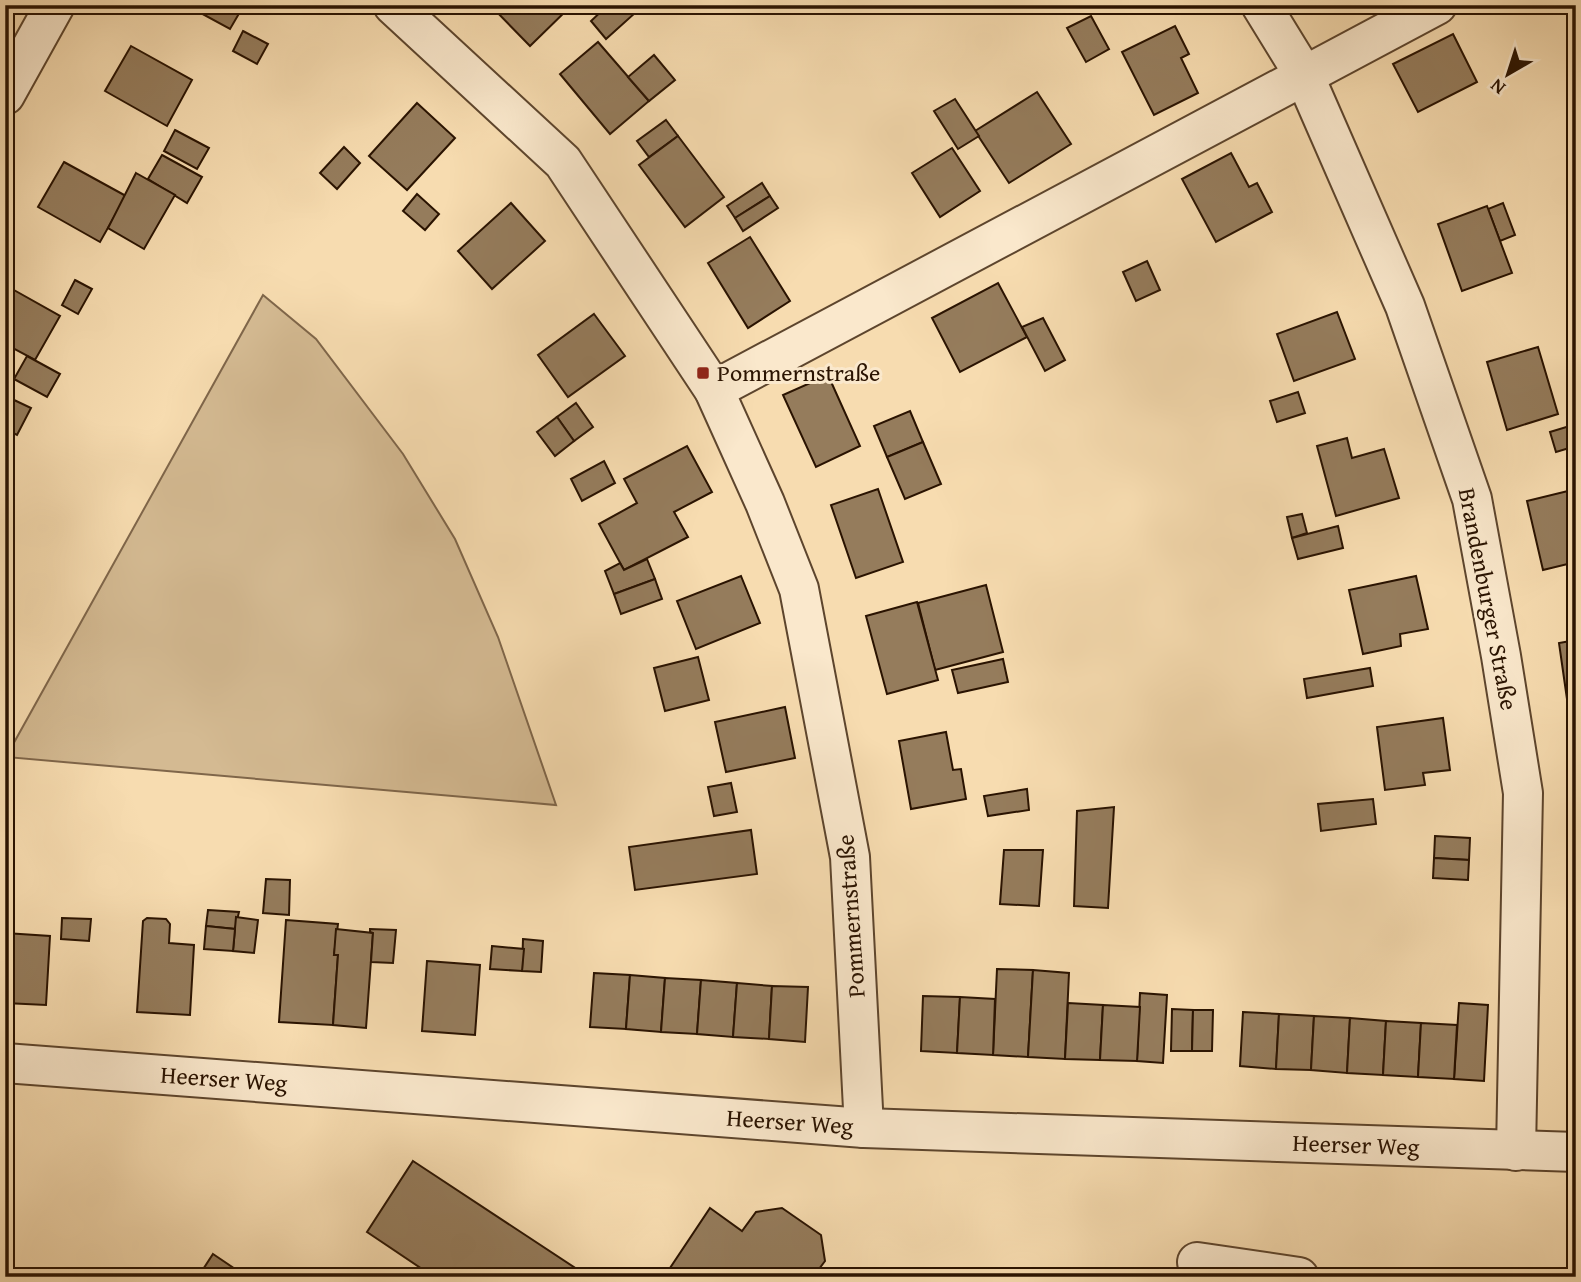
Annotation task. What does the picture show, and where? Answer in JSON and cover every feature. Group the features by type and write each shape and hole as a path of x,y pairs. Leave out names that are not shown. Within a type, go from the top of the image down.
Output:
{"street":[{"path":"5,95 55,5"},
{"name":"Pommernstraße","path":"393,5 563,162 714,390 765,503 799,589 850,857 864,1128"},
{"name":"Brandenburger Straße","path":"1261,5 1304,75 1405,306 1474,512 1502,656 1523,793 1516,1151"},
{"path":"714,390 1437,5"},
{"name":"Heerser Weg","path":"5,1063 864,1128 1576,1152"},
{"path":"1198,1262 1299,1277"}],"shaded area":[{"path":"263,295 316,339 403,454 455,539 498,637 556,805 6,757"}],"building":[{"path":"186,5 244,5 230,29"},
{"path":"490,5 572,5 530,46"},
{"path":"608,5 628,5 635,13 606,39 591,21"},
{"path":"1565,5 1576,5 1576,28"},
{"path":"1091,16 1109,49 1086,62 1067,28"},
{"path":"1175,26 1189,54 1181,58 1198,93 1154,115 1122,52"},
{"path":"243,31 268,44 257,64 233,51"},
{"path":"1453,34 1477,82 1418,112 1393,64"},
{"path":"598,42 649,101 610,134 560,74"},
{"path":"131,46 192,80 167,126 105,91"},
{"path":"654,55 675,80 649,101 628,77"},
{"path":"1037,92 1071,144 1009,183 975,131"},
{"path":"955,99 979,136 958,149 934,111"},
{"path":"417,103 455,138 407,190 369,156"},
{"path":"666,120 678,136 649,157 637,141"},
{"path":"175,130 209,148 197,169 164,151"},
{"path":"678,136 724,197 685,227 639,165"},
{"path":"344,147 360,163 337,189 320,173"},
{"path":"952,148 980,191 940,217 912,173"},
{"path":"1231,153 1249,187 1257,183 1272,212 1216,242 1182,179"},
{"path":"162,155 202,177 187,203 148,179"},
{"path":"64,162 126,196 100,242 38,207"},
{"path":"136,173 175,195 144,249 108,228"},
{"path":"762,183 770,196 735,218 727,206"},
{"path":"417,194 439,214 425,230 403,211"},
{"path":"770,196 778,208 743,231 735,218"},
{"path":"511,203 545,241 492,289 458,251"},
{"path":"1503,203 1515,235 1500,241 1488,209"},
{"path":"1487,206 1512,273 1462,291 1438,224"},
{"path":"750,237 790,301 748,328 708,263"},
{"path":"1147,261 1160,290 1136,301 1123,272"},
{"path":"75,280 92,289 78,314 62,305"},
{"path":"998,283 1027,337 960,372 932,318"},
{"path":"5,285 60,316 35,360 5,344"},
{"path":"1337,312 1355,359 1294,381 1277,334"},
{"path":"594,314 625,356 568,397 538,355"},
{"path":"1043,318 1065,360 1045,371 1022,327"},
{"path":"1538,347 1558,414 1507,430 1487,362"},
{"path":"27,356 60,374 47,397 14,379"},
{"path":"828,375 860,446 816,467 783,395"},
{"path":"1298,392 1305,413 1277,422 1270,401"},
{"path":"12,399 31,408 17,435 5,429 5,411"},
{"path":"576,403 593,427 574,441 557,417"},
{"path":"910,411 923,442 887,457 874,426"},
{"path":"557,417 574,441 555,456 537,432"},
{"path":"1576,424 1576,446 1556,452 1550,432"},
{"path":"1347,438 1352,458 1384,449 1399,498 1336,516 1317,446"},
{"path":"923,442 941,484 905,499 887,457"},
{"path":"687,446 712,492 674,512 688,537 624,570 599,524 637,503 624,479"},
{"path":"604,461 615,483 582,501 571,479"},
{"path":"878,489 903,562 856,578 831,505"},
{"path":"1576,489 1576,562 1543,570 1527,501"},
{"path":"1302,514 1307,533 1292,538 1287,517"},
{"path":"1338,526 1343,548 1298,559 1292,538"},
{"path":"647,559 655,579 614,594 605,571 620,563 624,570"},
{"path":"741,576 760,623 696,649 677,601"},
{"path":"1416,576 1428,629 1400,634 1401,646 1363,654 1349,590"},
{"path":"655,579 662,599 621,614 614,594"},
{"path":"986,585 1003,652 935,670 918,603"},
{"path":"917,602 938,680 887,694 866,616"},
{"path":"1576,640 1576,712 1569,713 1559,643"},
{"path":"698,657 709,700 665,711 654,668"},
{"path":"1003,659 1008,682 958,693 952,670"},
{"path":"1370,668 1373,686 1307,698 1304,679"},
{"path":"785,707 795,758 726,772 715,722"},
{"path":"1443,718 1450,770 1423,773 1425,785 1385,790 1377,727"},
{"path":"946,732 953,770 961,769 966,799 911,809 899,741"},
{"path":"731,783 737,812 714,816 708,787"},
{"path":"1027,789 1029,810 988,816 984,796"},
{"path":"1373,799 1376,824 1321,831 1318,804"},
{"path":"1114,807 1108,908 1074,906 1077,811"},
{"path":"751,830 757,874 635,890 629,847"},
{"path":"1435,836 1470,838 1469,860 1434,858"},
{"path":"1004,850 1043,850 1039,906 1000,904"},
{"path":"1434,858 1469,860 1468,880 1433,878"},
{"path":"266,879 290,880 289,915 263,913"},
{"path":"208,910 239,912 235,929 206,926"},
{"path":"236,917 258,920 254,953 233,951"},
{"path":"62,918 91,919 89,941 61,939"},
{"path":"147,918 166,919 170,924 169,943 194,945 190,1015 137,1012 143,921"},
{"path":"286,920 338,924 334,955 338,955 333,1025 279,1022"},
{"path":"206,926 235,929 233,951 204,949"},
{"path":"336,929 373,933 366,1028 333,1025 338,955 334,955"},
{"path":"370,929 396,930 393,963 371,962 373,933"},
{"path":"5,933 50,936 46,1005 5,1003"},
{"path":"523,939 543,941 541,972 522,971"},
{"path":"492,946 524,949 522,971 490,969"},
{"path":"427,961 480,965 475,1035 422,1031"},
{"path":"997,969 1033,970 1028,1057 993,1055"},
{"path":"1033,970 1069,973 1065,1059 1028,1057"},
{"path":"594,973 630,975 626,1029 590,1027"},
{"path":"630,975 665,978 661,1032 626,1029"},
{"path":"665,978 701,980 697,1034 661,1032"},
{"path":"701,980 737,983 733,1037 697,1034"},
{"path":"737,983 772,986 769,1039 733,1037"},
{"path":"772,986 808,987 805,1042 769,1039"},
{"path":"1140,993 1167,995 1163,1063 1137,1061"},
{"path":"923,996 960,997 957,1053 921,1051"},
{"path":"960,997 995,999 993,1055 957,1053"},
{"path":"1068,1003 1103,1005 1100,1060 1065,1059"},
{"path":"1459,1003 1488,1005 1484,1081 1454,1079"},
{"path":"1103,1005 1140,1007 1137,1061 1100,1060"},
{"path":"1172,1009 1193,1010 1192,1051 1171,1051"},
{"path":"1193,1010 1213,1010 1212,1051 1192,1051"},
{"path":"1243,1012 1279,1014 1276,1069 1240,1066"},
{"path":"1279,1014 1314,1016 1311,1070 1276,1069"},
{"path":"1314,1016 1350,1018 1347,1073 1311,1070"},
{"path":"1350,1018 1386,1021 1383,1075 1347,1073"},
{"path":"1386,1021 1421,1023 1418,1077 1383,1075"},
{"path":"1421,1023 1457,1025 1454,1079 1418,1077"},
{"path":"413,1161 589,1277 434,1277 367,1232"},
{"path":"710,1208 742,1231 756,1212 782,1208 821,1235 825,1261 813,1277 664,1277"},
{"path":"213,1254 247,1277 198,1277"}],"place":[{"name":"Pommernstraße","path":"703,373"}]}
